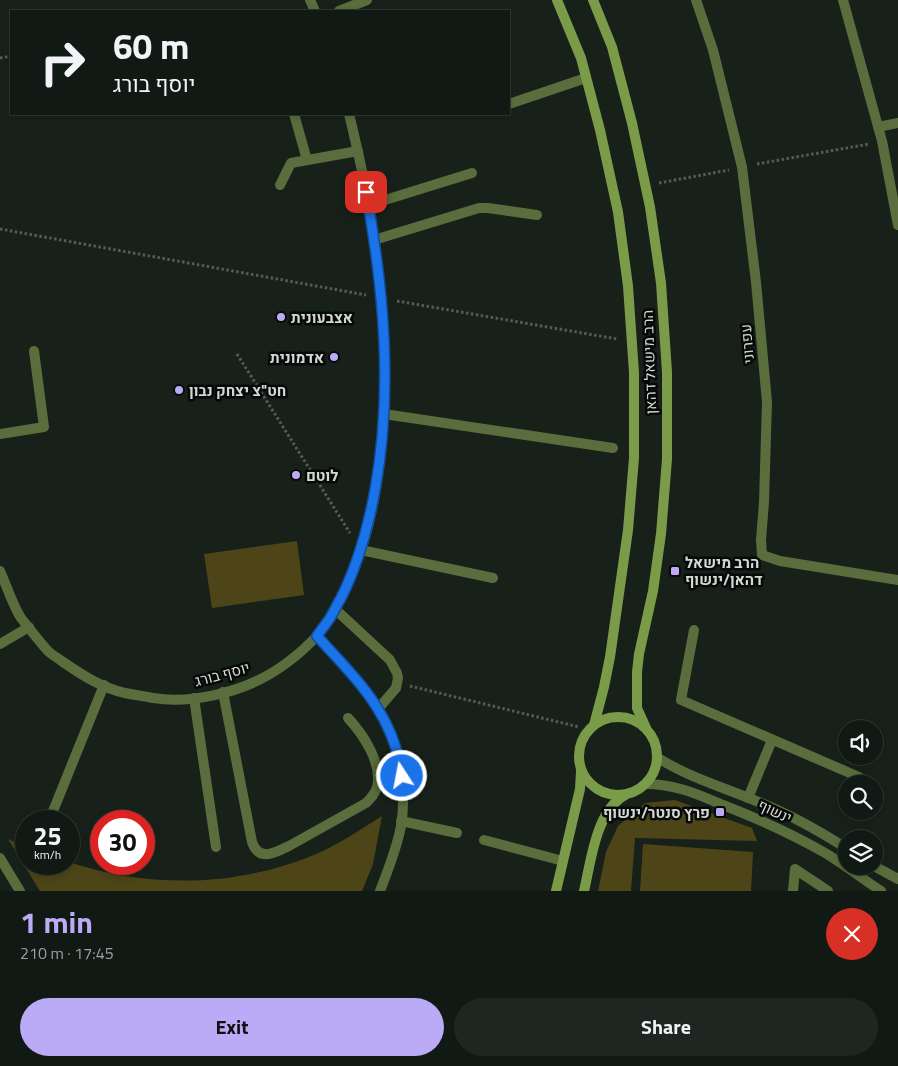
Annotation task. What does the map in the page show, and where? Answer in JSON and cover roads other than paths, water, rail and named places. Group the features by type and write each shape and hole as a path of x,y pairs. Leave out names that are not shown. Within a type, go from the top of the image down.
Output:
{"street":[{"path":"342,10 367,0"},
{"name":"הרב מישאל דהאן","path":"557,0 581,58 600,130 618,212 628,286 634,373 634,458 628,530 610,657 604,687 591,727"},
{"name":"הרב מישאל דהאן","path":"593,0 612,47 632,122 650,207 661,283 667,372 667,459 661,534 653,591 639,654 637,672 637,708 646,728"},
{"name":"עפרוני","path":"696,0 713,50 742,167 756,282 767,402 762,554 780,561 898,580"},
{"path":"843,0 882,141 898,225"},
{"path":"510,104 586,78"},
{"path":"294,115 307,160"},
{"name":"יוסף בורג","path":"0,571 20,616 49,652 84,677 124,693 165,700 207,697 248,685 266,677 285,665 317,636 331,618 346,588 361,550 379,468 384,414 385,362 381,298 369,205 349,115"},
{"path":"878,127 898,123"},
{"path":"280,185 291,163 358,151"},
{"path":"369,205 472,173"},
{"path":"374,240 479,208 537,215"},
{"path":"0,434 44,427 34,351"},
{"path":"384,414 613,448"},
{"path":"361,550 493,578"},
{"path":"335,609 390,660 397,673 398,683 394,692 378,709"},
{"path":"0,644 29,627"},
{"path":"694,630 681,700 852,775"},
{"path":"317,636 373,699 390,730 400,760 404,792 401,821 393,858 380,891"},
{"path":"53,810 104,685"},
{"path":"223,692 252,842 257,851 264,854 273,853 289,846 366,803 373,797 377,789 378,780 374,760 365,740 348,718"},
{"path":"194,698 216,846"},
{"path":"584,891 598,831 612,804 619,798 638,790 646,784 656,768 658,758 653,737 642,724 632,718 609,717 591,727 583,739 579,760 586,779 599,790 612,795 626,794"},
{"path":"748,798 772,740"},
{"name":"ינשוף","path":"658,758 691,776 799,820 838,843"},
{"path":"556,891 580,790 582,770"},
{"name":"ינשוף","path":"646,784 674,786 755,818 792,835 828,855 881,891"},
{"path":"401,821 456,834"},
{"path":"484,840 563,861"},
{"path":"0,858 20,891"},
{"path":"793,891 795,869 828,891"},
{"path":"883,871 898,880"}],"place":[{"name":"אצבעונית","path":"281,317"},
{"name":"אדמונית","path":"334,357"},
{"name":"חט\"צ יצחק נבון","path":"179,390"},
{"name":"לוטם","path":"296,475"},
{"name":"הרב מישאל דהאן/ינשוף","path":"675,571"},
{"name":"פרץ סנטר/ינשוף","path":"720,812"}]}
